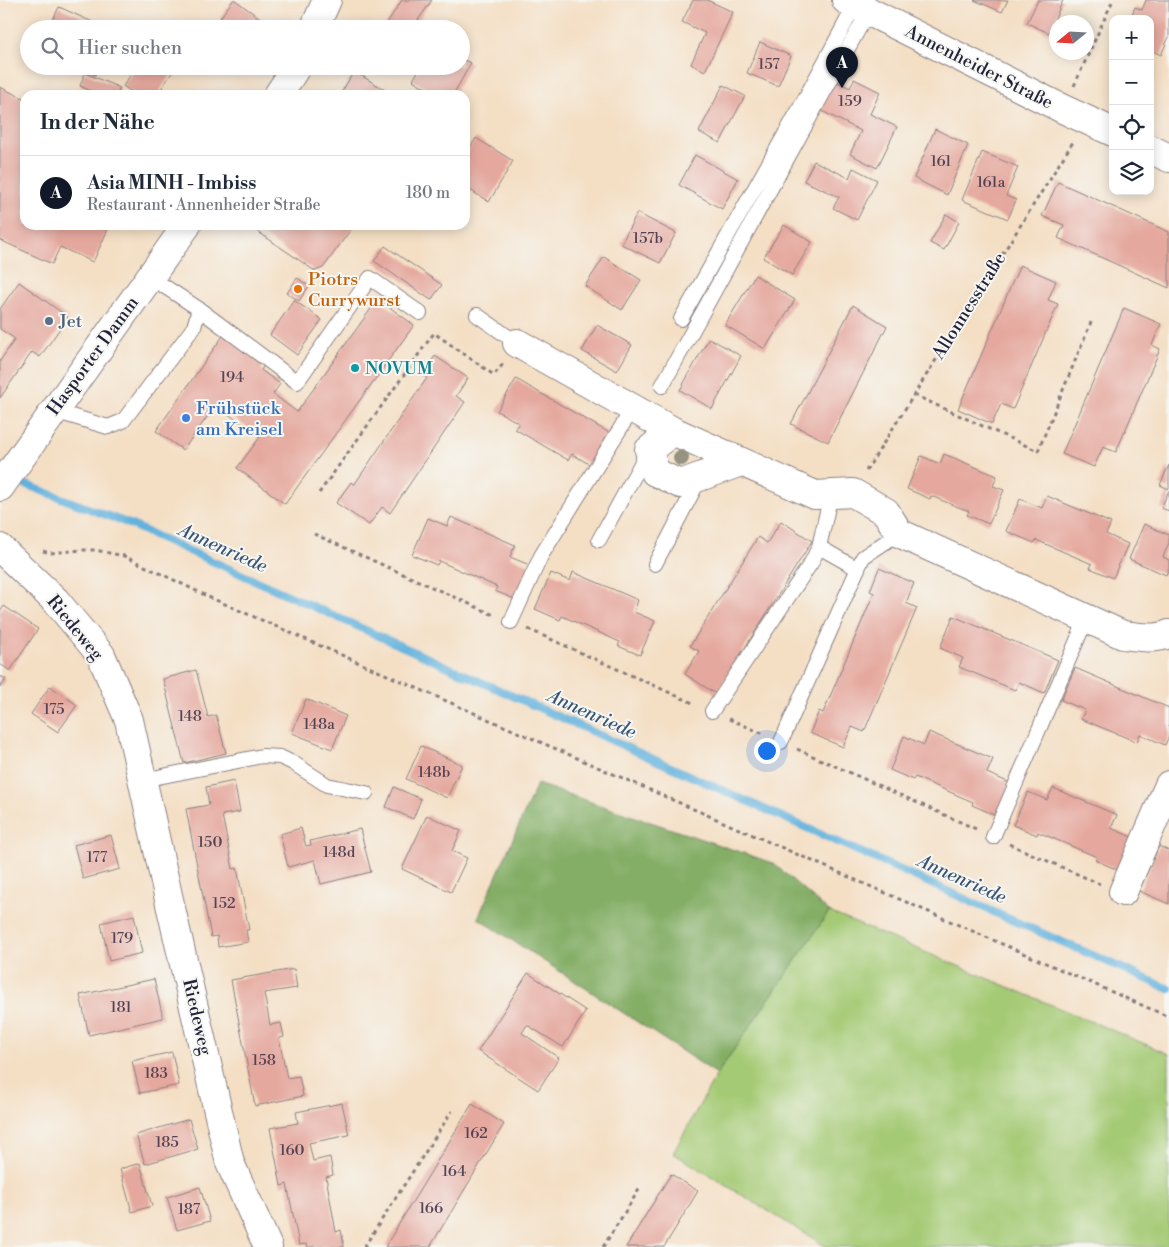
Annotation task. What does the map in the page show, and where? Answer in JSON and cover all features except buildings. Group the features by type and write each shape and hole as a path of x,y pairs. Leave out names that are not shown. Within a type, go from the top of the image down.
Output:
{"street":[{"path":"318,20 327,0"},
{"name":"Annenheider Straße","path":"856,6 1109,130"},
{"path":"281,90 291,75"},
{"path":"1152,150 1169,158"},
{"name":"Hasporter Damm","path":"0,487 183,230"},
{"path":"517,343 673,431 815,495 842,493 886,512 899,533 1124,635 1142,638 1169,634"},
{"path":"673,431 649,450 655,472 680,484 741,462"},
{"name":"Riedeweg","path":"3,551 56,602 101,655 129,720 230,1163 268,1247"},
{"path":"1123,892 1169,786"}],"lane":[{"path":"681,319 856,6"},
{"path":"662,386 856,6"},
{"path":"150,277 199,309 298,382 370,278 420,313"},
{"path":"54,411 108,428 123,421 194,327 199,309"},
{"path":"477,314 517,343"},
{"path":"511,622 541,556 633,408"},
{"path":"599,540 649,450"},
{"path":"655,564 701,476"},
{"path":"712,712 811,562 842,493"},
{"path":"781,742 863,557 899,533"},
{"path":"819,547 858,569"},
{"path":"993,837 1087,617"},
{"path":"143,780 262,756 280,757 327,785 366,793"}],"path":[{"name":"Allonnesstraße","path":"842,493 914,395 1075,115 1112,0"},
{"path":"914,395 1038,451 1091,322"},
{"path":"319,492 434,333 494,375 517,343"},
{"path":"3,551 24,543 50,553 95,550 124,556 211,598 1169,1017"},
{"path":"364,1247 452,1111"},
{"path":"603,1247 640,1188"}],"green space":[{"path":"537,784 773,863 829,912 717,1074 478,918"},
{"path":"829,912 1169,1054 1169,1247 827,1247 673,1153 717,1074"}],"waterway":[{"name":"Annenriede","path":"11,479 127,523 1169,989"}],"place":[{"name":"Asia MINH - Imbiss","path":"842,88"},
{"name":"Piotrs Currywurst","path":"298,289"},
{"name":"Jet","path":"49,321"},
{"name":"NOVUM","path":"355,368"},
{"name":"Frühstück am Kreisel","path":"186,418"}]}
